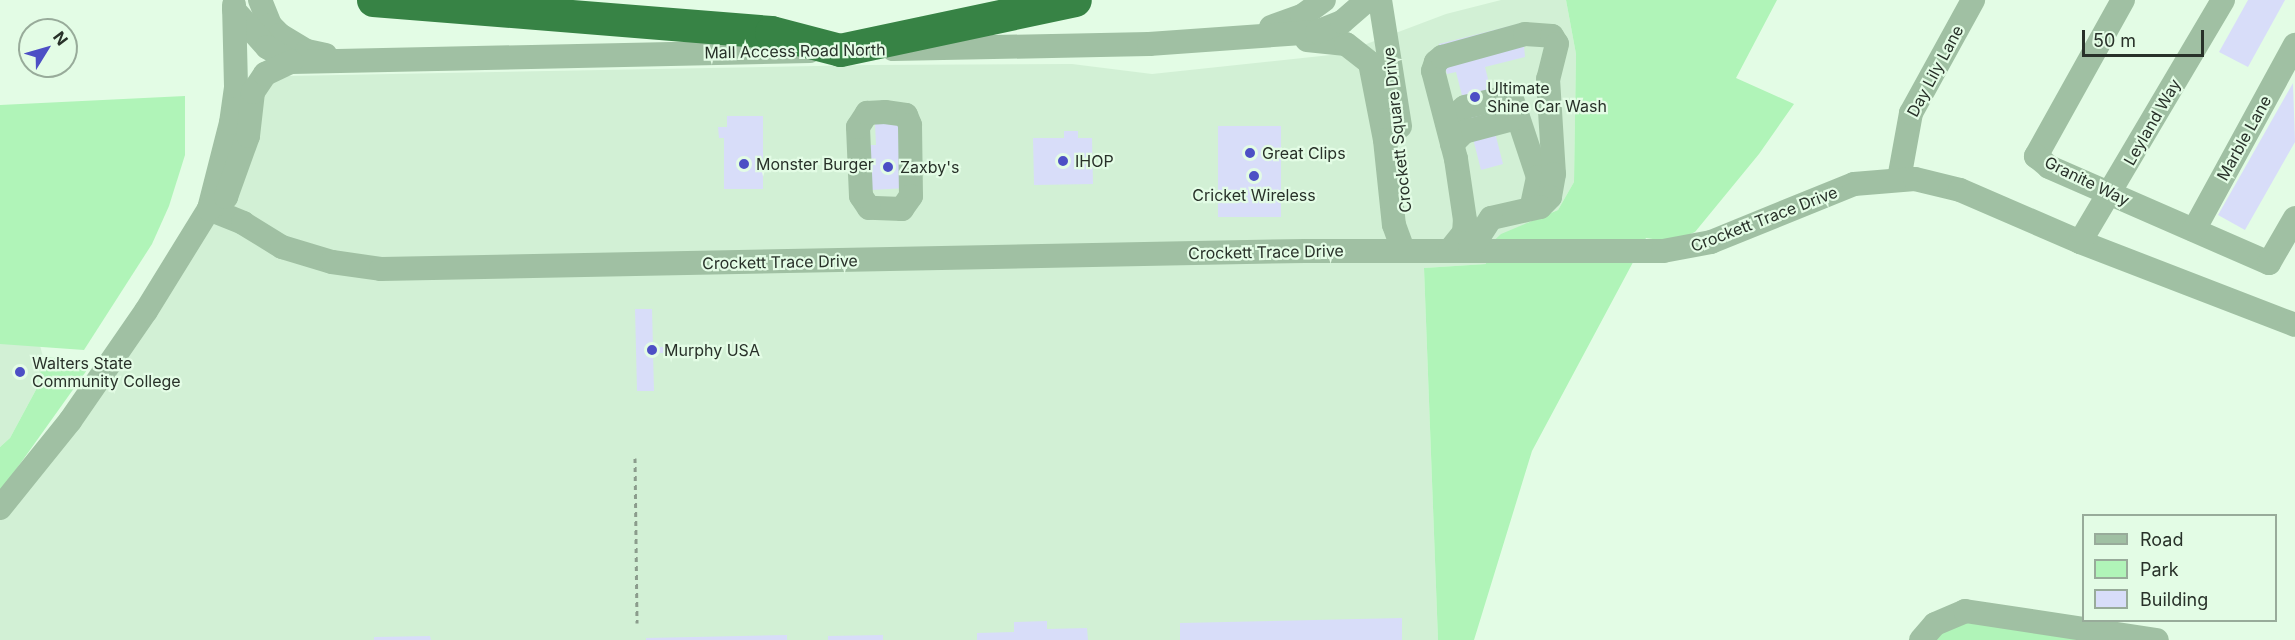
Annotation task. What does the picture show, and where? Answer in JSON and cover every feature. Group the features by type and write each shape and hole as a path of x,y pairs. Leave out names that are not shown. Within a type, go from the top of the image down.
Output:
{"highway":[{"path":"373,0 771,32 840,50 1075,0"}],"street":[{"path":"260,0 274,41"},
{"path":"1235,39 1302,16 1324,0"},
{"name":"Mall Access Road North","path":"291,62 349,59 1067,47 1235,39 1328,29 1367,0"},
{"name":"Crockett Square Drive","path":"1380,0 1406,189 1408,224 1403,250"},
{"name":"Day Lily Lane","path":"1899,179 1911,113 1972,0"},
{"name":"Granite Way","path":"2123,0 2036,156 2049,167 2269,262 2295,218"},
{"name":"Leyland Way","path":"2080,242 2223,0"},
{"path":"0,508 70,421 146,311 209,209 231,188 248,136 253,92 259,81 271,70 291,62 274,41 234,5"},
{"path":"209,209 231,123 236,48 234,5"},
{"path":"1525,34 1552,36 1557,44 1548,79 1554,174 1550,197 1540,207 1491,218 1460,250 1465,220 1449,133 1433,71 1442,57 1525,34"},
{"name":"Crockett Square Drive","path":"1235,39 1335,41 1346,44 1370,63 1385,140 1394,225 1403,250"},
{"path":"274,41 307,51 349,59"},
{"name":"Marble Lane","path":"2194,230 2295,45"},
{"path":"1449,133 1465,107 1511,96 1538,177 1532,208"},
{"name":"Crockett Trace Drive","path":"209,209 243,223 282,247 332,262 381,269 1403,250 1693,248 1854,184 1899,179 1929,181 1960,190 2080,242 2295,325"},
{"path":"1921,640 1935,624 1965,610 2039,619 2157,640"}],"path":[{"path":"635,458 637,623"}],"shaded area":[{"path":"1501,0 1566,0 1576,54 1574,182 1558,210 1530,221 1486,264 1424,268 1438,640 0,640 0,506 209,210 236,86 287,76 869,65 1072,64 1152,74 1340,54 1446,14"},
{"name":"Walters State Community College","path":"0,312 35,326 43,357 38,386 10,438 0,447"}],"green space":[{"path":"1566,0 1777,0 1736,78 1794,104 1759,154 1695,232 1673,242 1646,238 1532,451 1474,640 1438,640 1424,268 1486,264 1484,250 1501,234 1558,210 1574,182 1576,54"},
{"path":"185,96 185,155 169,206 152,244 84,350 0,344 0,105"},
{"path":"43,357 79,360 87,370 0,492 0,447 10,438 38,386"},
{"path":"1949,617 2157,640 1921,640"}],"building":[{"path":"2248,0 2285,0 2248,67 2219,52"},
{"name":"Ultimate Shine Car Wash","path":"1522,23 1525,57 1485,67 1491,91 1485,93 1503,164 1481,170 1456,72 1447,74 1439,44"},
{"path":"2293,83 2295,142 2245,230 2218,215"},
{"name":"Monster Burger","path":"727,116 763,116 763,189 724,189 724,138 719,138 718,127 727,127"},
{"name":"Zaxby's","path":"899,123 907,188 871,190 869,145 876,145 875,124"},
{"path":"1218,126 1281,126 1281,217 1218,217"},
{"name":"IHOP","path":"1064,131 1078,131 1078,138 1092,138 1093,184 1034,185 1033,138 1064,138"},
{"name":"Murphy USA","path":"635,309 652,309 653,347 667,347 668,353 653,353 654,391 637,391"},
{"path":"1402,618 1402,640 1180,640 1180,623"},
{"path":"1047,621 1047,629 1087,628 1088,640 977,640 977,633 1014,632 1014,622"},
{"path":"787,635 787,640 646,640 646,638"},
{"path":"883,635 883,640 828,640 828,636"},
{"path":"430,636 431,640 374,640 374,637"}],"place":[{"name":"Ultimate Shine Car Wash","path":"1475,97"},
{"name":"Great Clips","path":"1250,153"},
{"name":"IHOP","path":"1063,161"},
{"name":"Monster Burger","path":"744,164"},
{"name":"Zaxby's","path":"888,167"},
{"name":"Cricket Wireless","path":"1254,176"},
{"name":"Murphy USA","path":"652,350"},
{"name":"Walters State Community College","path":"20,372"}]}
